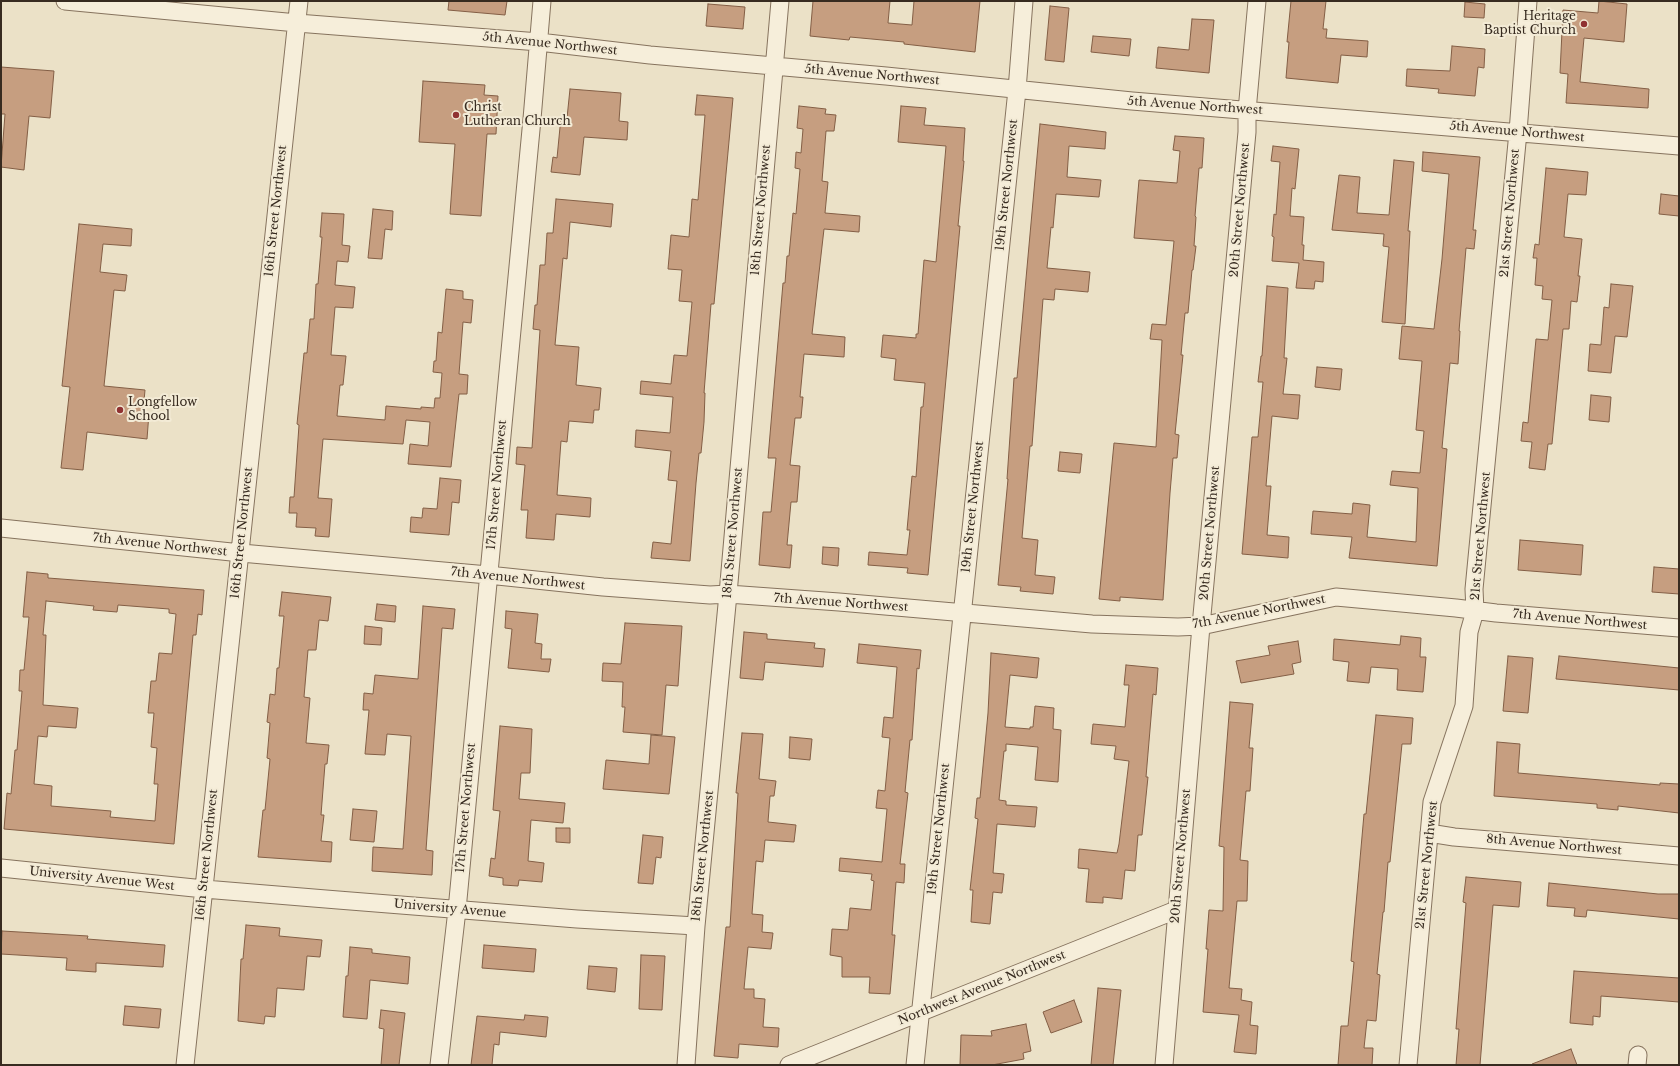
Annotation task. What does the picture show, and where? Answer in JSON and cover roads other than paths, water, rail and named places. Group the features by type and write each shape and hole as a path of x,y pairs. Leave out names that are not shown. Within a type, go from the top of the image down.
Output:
{"street":[{"name":"5th Avenue Northwest","path":"65,1 539,42 650,55 1247,111 1679,146"},
{"name":"16th Street Northwest","path":"185,1065 299,1"},
{"name":"17th Street Northwest","path":"439,1065 457,910 542,1"},
{"name":"18th Street Northwest","path":"686,1065 696,926 728,594 773,66 780,1"},
{"name":"19th Street Northwest","path":"915,1065 1017,90 1024,1"},
{"name":"20th Street Northwest","path":"1164,1065 1176,910 1247,140 1247,111 1257,1"},
{"name":"21st Street Northwest","path":"1408,1065 1432,802 1464,706 1469,632 1475,611 1474,589 1518,132 1528,1"},
{"name":"7th Avenue Northwest","path":"1,528 241,553 603,587 710,595 728,594 1092,624 1178,627 1202,626 1336,597 1475,611 1679,628"},
{"name":"8th Avenue Northwest","path":"1429,833 1454,837 1679,856"},
{"name":"University Avenue West","path":"1,868 204,889"},
{"name":"University Avenue","path":"204,889 457,910 696,926"},
{"name":"Northwest Avenue Northwest","path":"789,1065 1176,910"}],"place":[{"name":"Heritage Baptist Church","path":"1584,24"},
{"name":"Christ Lutheran Church","path":"456,115"},
{"name":"Longfellow School","path":"120,410"}]}
